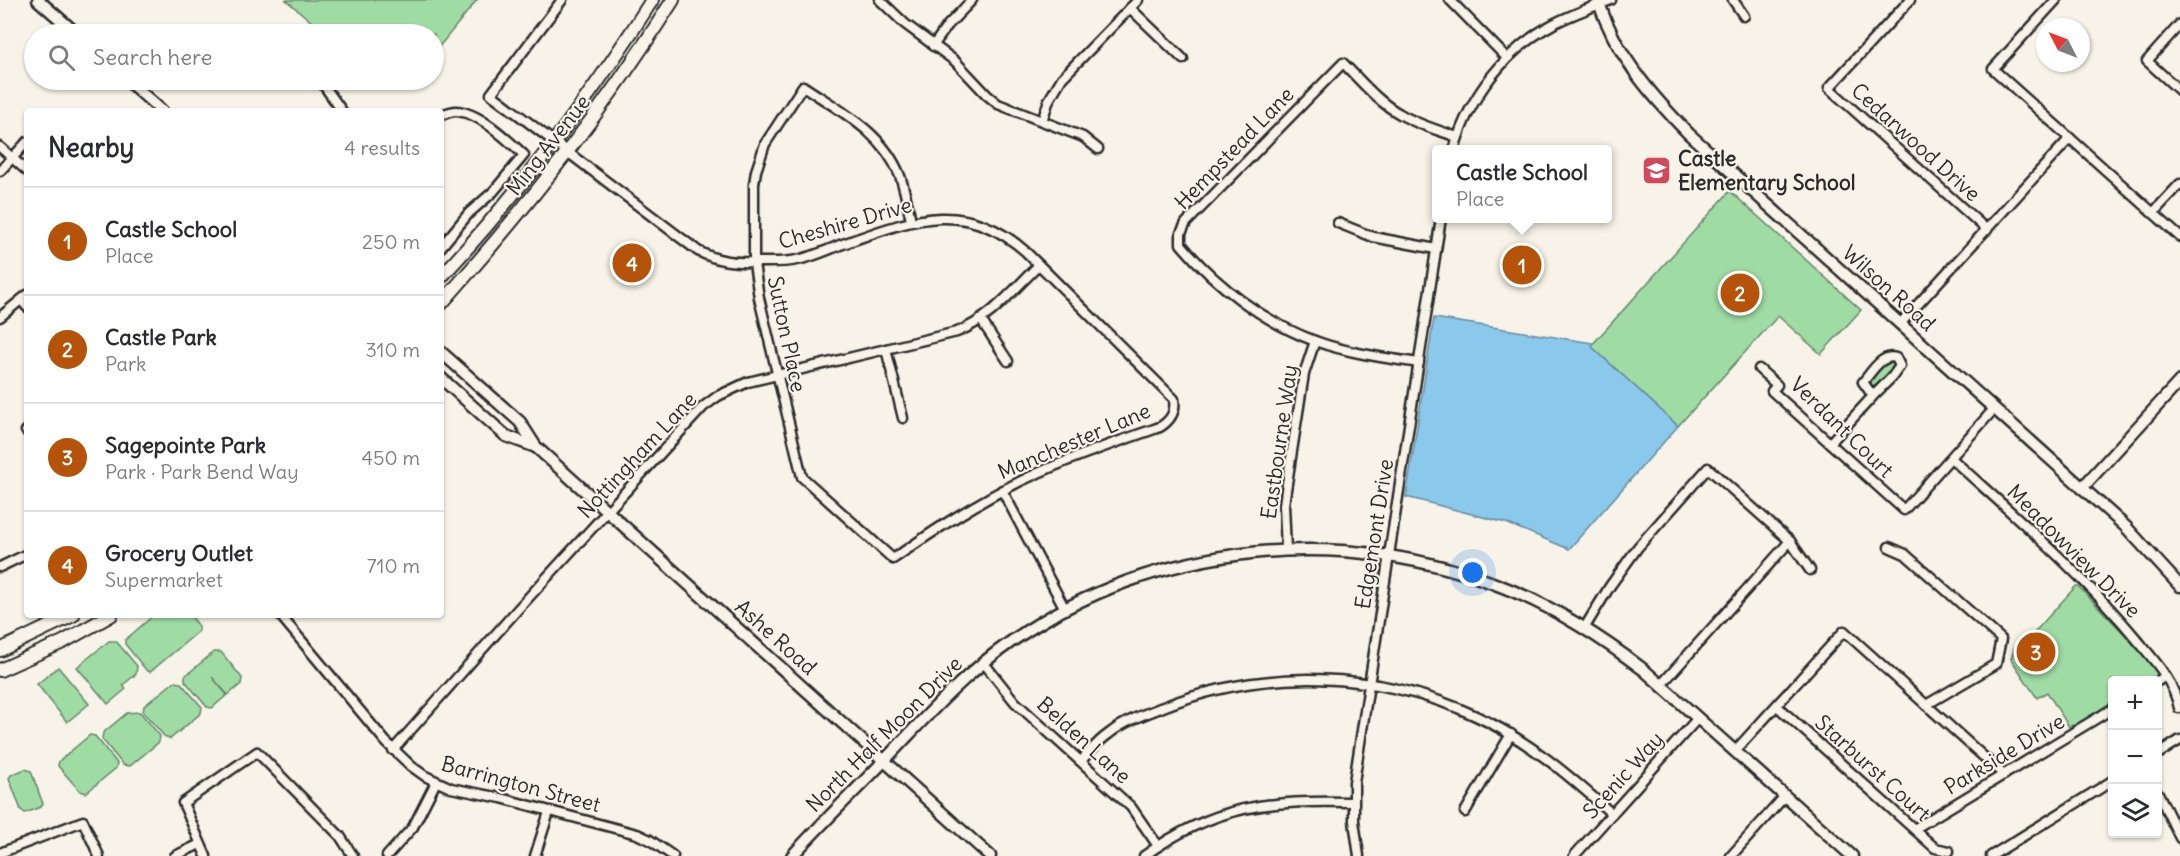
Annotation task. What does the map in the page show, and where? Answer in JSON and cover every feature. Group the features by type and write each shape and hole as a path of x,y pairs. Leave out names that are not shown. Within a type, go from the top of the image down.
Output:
{"main road":[{"name":"Ming Avenue","path":"444,274 494,217 555,141 652,0"},
{"name":"Ming Avenue","path":"444,301 569,152 607,100 673,0"},
{"path":"0,650 67,618"},
{"path":"0,670 63,642 106,618"}],"street":[{"path":"38,0 66,24"},
{"name":"Cheshire Drive","path":"562,0 490,94 698,250 720,260 754,262 798,260 911,221 944,218 978,224 1006,236 1039,265 1171,394 1174,399 1174,411"},
{"path":"880,0 905,24 955,61 998,104 1083,137 1098,149"},
{"path":"933,45 972,0"},
{"path":"1042,121 1049,100 1062,78 1138,0"},
{"path":"1450,0 1508,58"},
{"path":"1455,145 1469,111 1482,89 1508,58 1554,24 1598,2 1611,0"},
{"path":"1733,0 1744,16"},
{"name":"Cedarwood Drive","path":"1910,0 1829,88 1987,230"},
{"path":"2056,0 1993,69 2180,237"},
{"name":"Wilson Road","path":"1598,2 1622,55 1652,97 1689,134 2126,526 2180,586"},
{"path":"1130,8 1183,59"},
{"path":"2180,24 2147,61 2180,91"},
{"name":"Hempstead Lane","path":"1419,363 1360,354 1315,341 1262,315 1224,286 1181,244 1180,238 1182,228 1343,63 1385,104 1398,113 1414,122 1457,137"},
{"name":"Sutton Place","path":"893,559 802,477 759,298 754,262 756,171 765,144 803,86 861,125 884,147 899,175 911,221"},
{"path":"138,90 159,108"},
{"path":"327,90 340,108"},
{"path":"444,114 455,111 480,119 524,155 493,192 469,213 444,243"},
{"path":"1900,324 2070,138"},
{"path":"0,171 24,144"},
{"path":"0,147 24,168"},
{"path":"2153,213 2180,184"},
{"path":"1338,223 1373,237 1436,249"},
{"name":"Edgemont Drive","path":"1359,856 1354,821 1354,782 1440,223"},
{"name":"Nottingham Lane","path":"393,750 518,609 703,407 733,388 777,375 957,332 991,313 1039,265"},
{"path":"0,317 24,302"},
{"path":"981,320 1008,361"},
{"name":"Eastbourne Way","path":"1286,550 1284,505 1286,490 1304,374 1315,341"},
{"path":"886,349 903,418"},
{"name":"Ashe Road","path":"444,355 520,422 536,447 990,856"},
{"path":"1830,443 1892,377 1900,366 1896,358 1891,356 1884,358 1863,382 1874,396"},
{"name":"Verdant Court","path":"1759,369 1777,385 1772,391 1904,510 1951,458"},
{"name":"Ashe Road","path":"444,381 506,436 536,447"},
{"path":"2082,488 2180,381"},
{"path":"1951,458 1994,409"},
{"name":"Manchester Lane","path":"893,559 951,520 1002,490 1054,465 1160,427 1166,423 1174,411"},
{"name":"Meadowview Drive","path":"1951,458 2094,590 2122,621 2160,676"},
{"path":"1585,627 1610,586 1638,547 1708,468 1790,542 1810,570"},
{"path":"1002,490 1065,609"},
{"path":"1661,685 1790,542"},
{"path":"1888,547 1905,554 2001,639 1996,664 1926,705"},
{"name":"North Half Moon Drive","path":"792,856 949,691 1013,640 1065,609 1132,580 1167,569 1239,554 1286,550 1350,551 1448,568 1483,579 1534,600 1585,627 1661,685 1852,856"},
{"path":"0,567 24,555"},
{"name":"Barrington Street","path":"283,618 393,750 411,766 436,782 451,788 501,798 637,834 673,856"},
{"path":"1735,752 1844,631 2004,775"},
{"name":"Belden Lane","path":"983,662 1015,702 1131,807 1158,846"},
{"path":"1080,761 1099,741 1125,723 1202,693 1248,683 1284,679 1331,679 1370,683 1450,704 1511,734 1557,765 1612,814"},
{"name":"Meadowview Drive","path":"2162,679 2176,694 2178,708"},
{"name":"Starburst Court","path":"1777,706 1935,848 1949,851"},
{"name":"Parkside Drive","path":"1914,830 2108,715"},
{"name":"Scenic Way","path":"1574,856 1698,718"},
{"path":"1465,812 1511,734"},
{"path":"2162,751 2180,740"},
{"path":"206,856 183,803 257,752 340,836 353,856"},
{"path":"387,856 413,827 436,782"},
{"path":"1991,856 2108,783"},
{"path":"1731,856 1785,796"},
{"path":"1144,856 1209,819 1255,806 1303,801 1353,801"},
{"path":"2162,804 2180,838"},
{"path":"535,856 549,812"},
{"path":"0,853 83,821 99,856"},
{"path":"175,856 200,844"}],"green space":[{"path":"286,0 477,0 444,41 444,24 314,24"},
{"path":"1730,191 1861,310 1821,354 1778,316 1678,426 1591,346"},
{"path":"1889,357 1897,366 1877,387 1872,385 1869,378"},
{"path":"2078,586 2165,676 2108,676 2108,711 2075,731 2072,725 2069,727 2047,692 2037,698 2011,659 2015,646 2023,645"},
{"path":"151,618 192,618 199,626 199,631 150,672 125,644 125,640"},
{"path":"109,641 116,641 137,666 136,674 123,685 126,689 108,704 77,667"},
{"path":"214,652 221,652 242,678 241,684 228,695 212,677 227,695 212,708 207,707 185,681 185,676"},
{"path":"58,667 89,704 67,722 37,684"},
{"path":"174,682 181,683 202,707 201,713 170,739 164,736 143,712 144,706"},
{"path":"140,712 160,736 159,742 130,766 123,765 102,739 103,733 127,713"},
{"path":"90,735 95,736 117,763 116,768 86,793 80,791 58,766 59,761"},
{"path":"25,769 31,771 43,804 25,813 21,810 9,778"}],"water":[{"path":"1434,318 1593,343 1592,347 1678,426 1569,549 1506,523 1406,497"}],"place":[{"name":"Castle Elementary School","path":"1657,170"},
{"name":"Grocery Outlet","path":"632,263"},
{"name":"Castle School","path":"1522,265"},
{"name":"Castle Park","path":"1740,293"},
{"name":"Sagepointe Park","path":"2036,652"}]}
